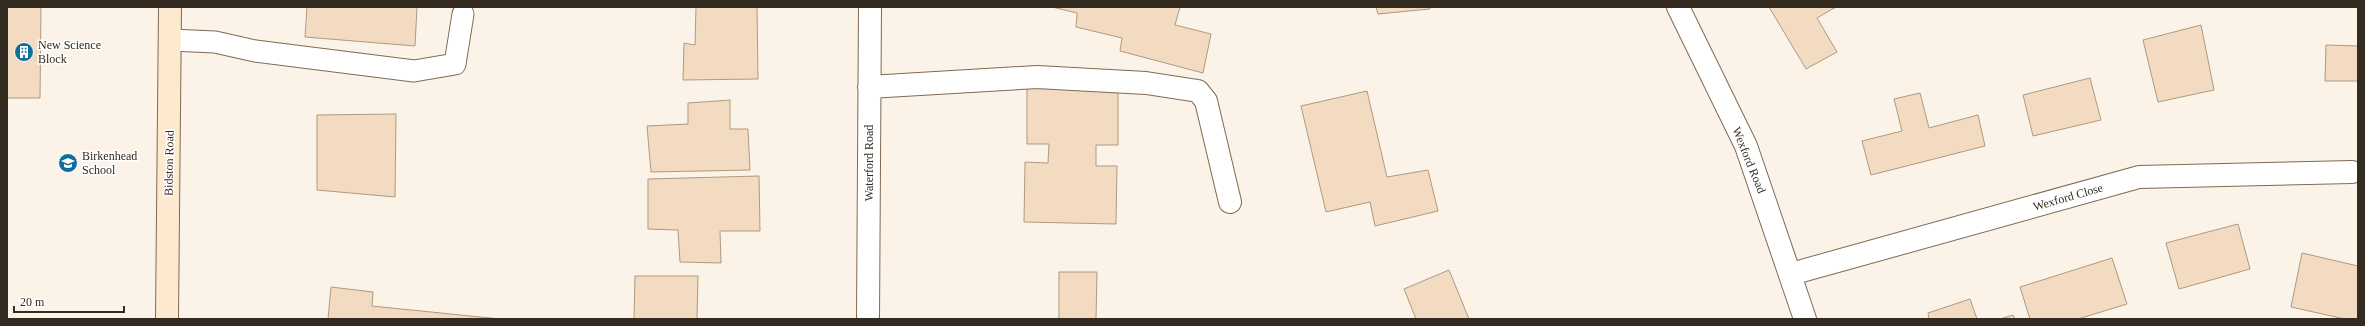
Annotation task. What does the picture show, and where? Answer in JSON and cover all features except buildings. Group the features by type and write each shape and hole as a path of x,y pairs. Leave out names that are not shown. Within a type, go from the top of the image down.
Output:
{"main road":[{"name":"Bidston Road","path":"167,319 170,7"}],"street":[{"name":"Waterford Road","path":"868,319 870,7"},
{"name":"Wexford Road","path":"1678,7 1746,146 1791,274 1805,319"},
{"path":"869,87 1037,77 1146,83 1198,90 1206,101 1230,202"},
{"name":"Wexford Close","path":"1791,274 2139,177 2352,172"}],"lane":[{"path":"170,40 215,42 256,51 414,71 455,64 463,14"}],"place":[{"name":"New Science Block","path":"24,52"},
{"name":"Birkenhead School","path":"68,163"}]}
